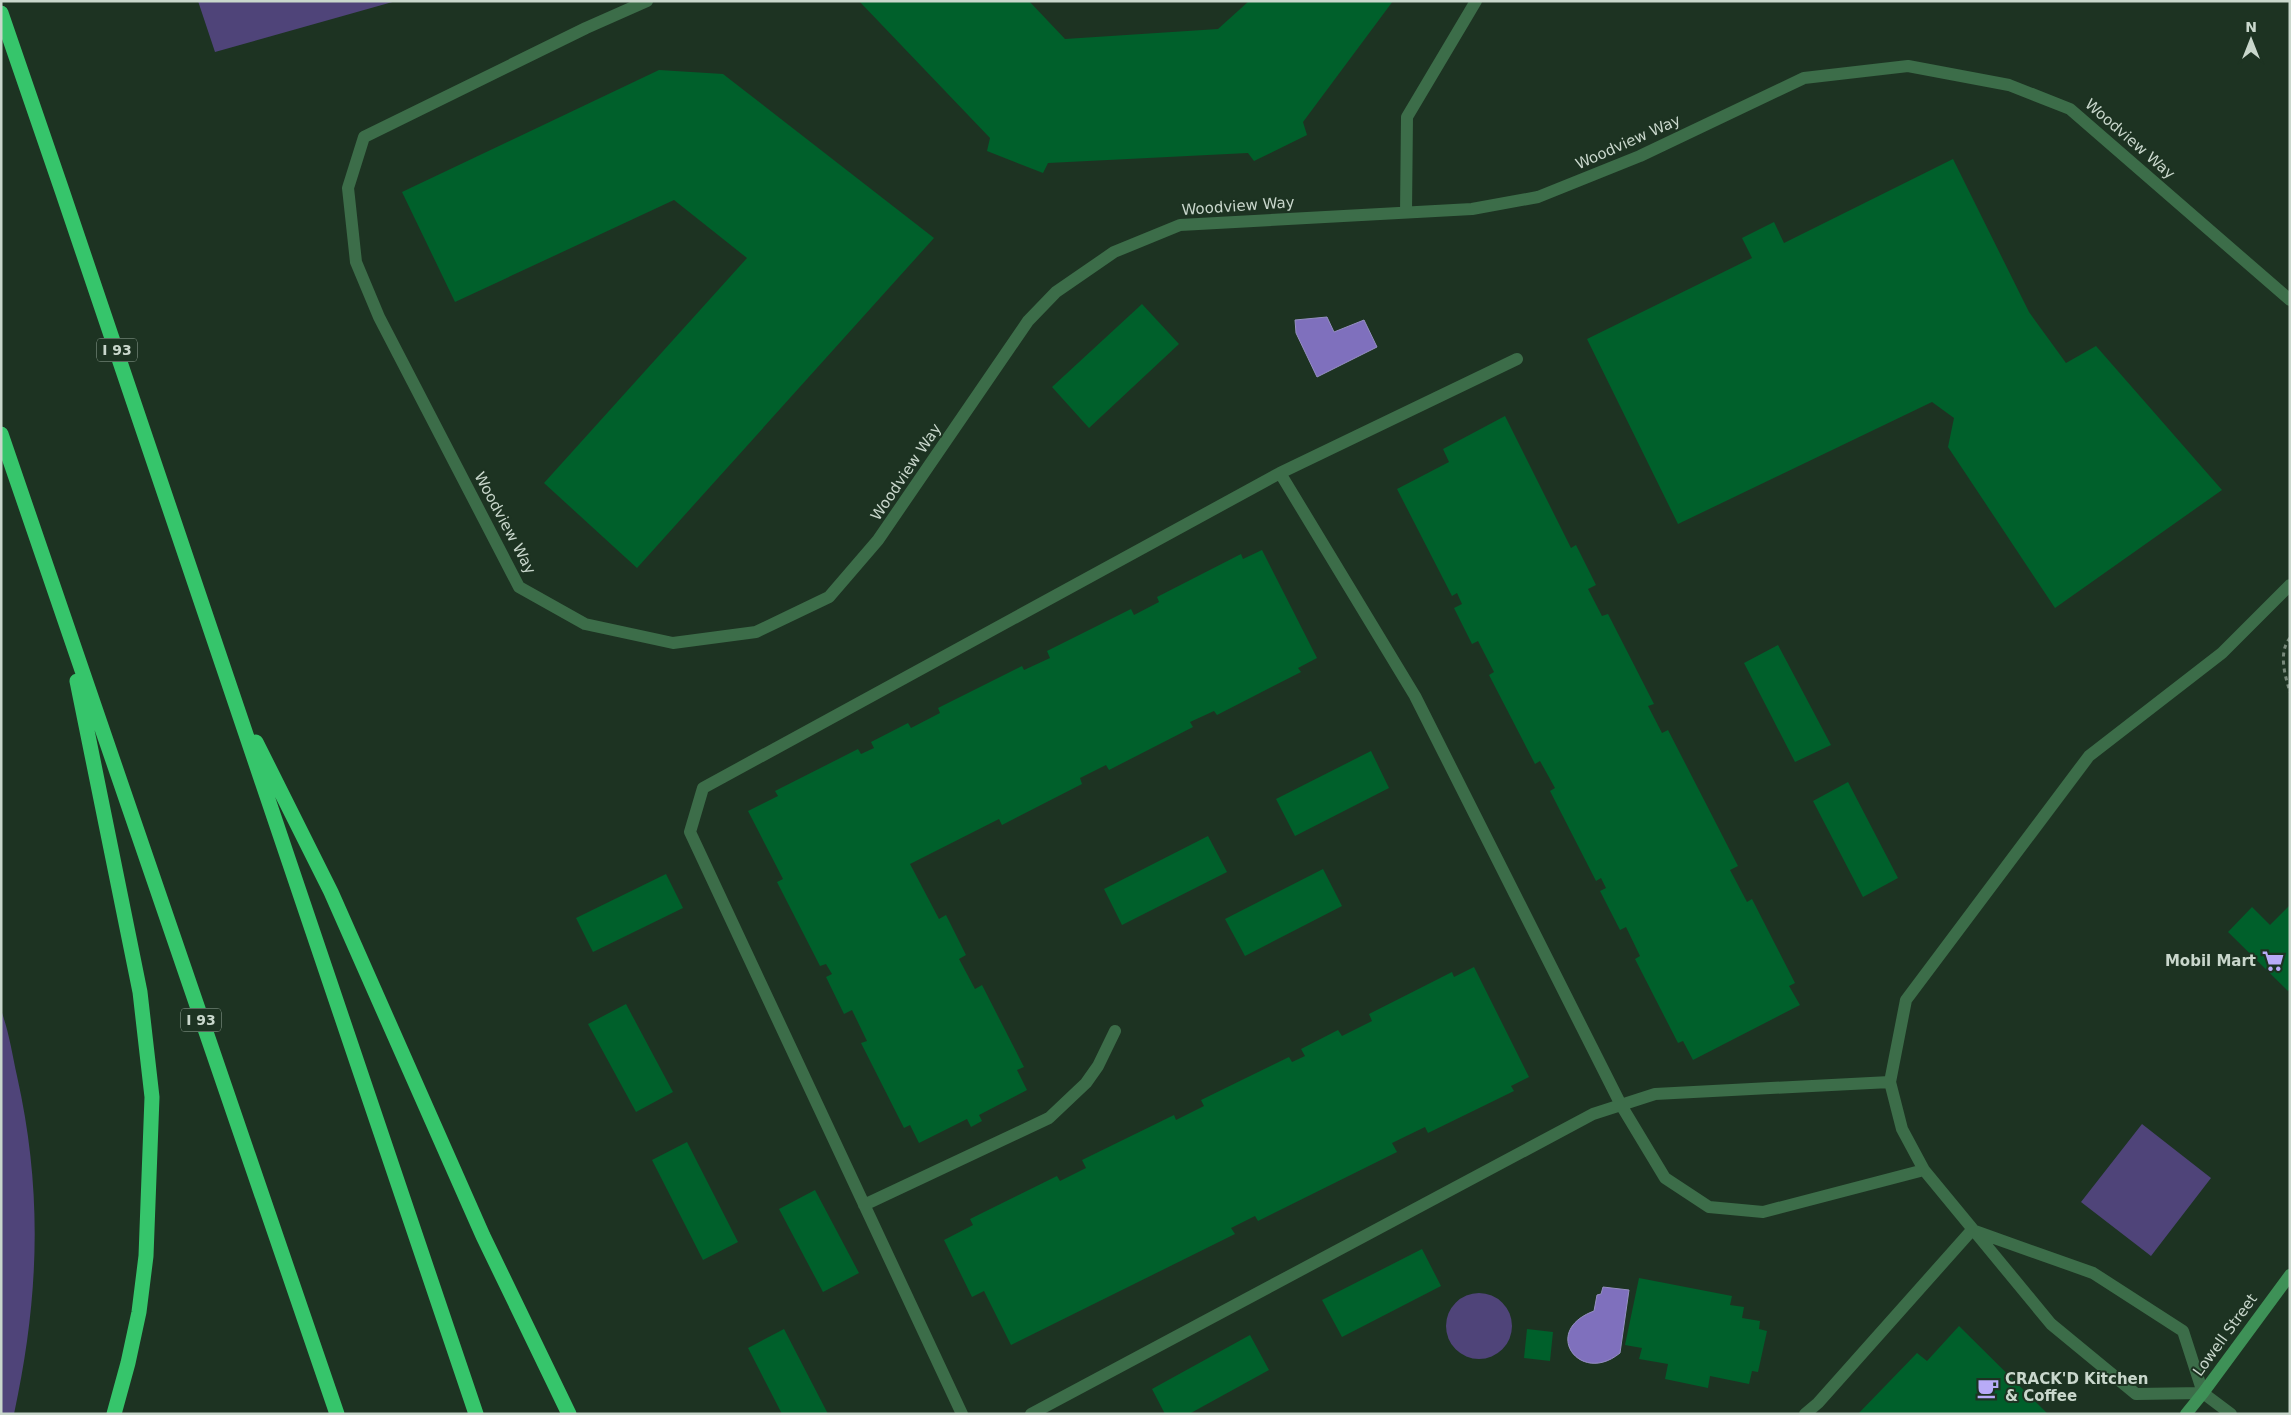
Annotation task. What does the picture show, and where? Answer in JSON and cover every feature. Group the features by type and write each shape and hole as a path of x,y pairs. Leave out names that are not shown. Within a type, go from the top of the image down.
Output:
{"highway":[{"name":"I 93","path":"1,13 152,452 476,1414"},
{"name":"I 93","path":"1,434 337,1414"},
{"path":"66,626 140,992 152,1097 146,1256 137,1321 114,1414"},
{"path":"230,688 331,892 483,1236 569,1414"}],"main road":[{"name":"Lowell Street","path":"2186,1414 2203,1394 2290,1275"}],"lane":[{"name":"Woodview Way","path":"647,1 586,28 364,137 348,188 356,262 379,316 519,587 585,624 673,643 756,632 829,596 878,540 1028,322 1056,292 1114,252 1180,225 1472,209 1538,198 1640,156 1804,78 1908,66 2009,85 2070,109 2290,300"},
{"path":"1406,212 1407,117 1476,1"},
{"path":"962,1414 690,832 703,788 1280,473 1517,359"},
{"path":"1280,473 1415,696 1621,1105 1665,1178 1709,1207 1763,1212 1924,1170"},
{"path":"2231,1414 2203,1394 2136,1394 2051,1324 1924,1170 1902,1130 1890,1082 1906,1000 2089,756 2222,653 2290,585"},
{"path":"864,1205 1049,1118 1086,1083 1098,1066 1115,1031"},
{"path":"1031,1414 1593,1114 1655,1094 1890,1082"},
{"path":"1972,1230 2093,1273 2183,1330 2203,1394"},
{"path":"1805,1414 1818,1403 1972,1230"}],"path":[{"path":"2290,638 2284,650 2284,660 2290,692"}],"shaded area":[{"path":"198,1 396,1 215,52"},
{"path":"1327,317 1334,332 1364,320 1377,347 1317,377 1296,333 1295,320"},
{"path":"1,1010 10,1043 25,1119 34,1203 33,1287 29,1329 14,1414 1,1414"},
{"path":"2142,1124 2211,1178 2151,1256 2081,1202"},
{"path":"1603,1287 1629,1290 1620,1353 1605,1361 1591,1363 1580,1359 1572,1352 1568,1342 1570,1331 1578,1320 1594,1311 1597,1295 1601,1294"},
{"path":"1472,1293 1486,1293 1498,1298 1507,1307 1512,1319 1510,1339 1503,1350 1486,1359 1472,1359 1460,1354 1451,1345 1446,1333 1446,1319 1451,1307 1460,1298"}],"building":[{"path":"859,1 1029,1 1065,39 1218,29 1249,1 1393,1 1303,122 1307,135 1254,161 1248,153 1048,163 1043,173 987,151 990,138"},
{"path":"659,70 723,74 934,238 637,568 544,483 747,258 674,200 455,302 402,192"},
{"path":"1953,159 2029,312 2066,363 2096,346 2222,490 2055,608 1948,447 1954,418 1932,402 1678,524 1587,339 1752,258 1742,238 1774,222 1784,243"},
{"path":"1142,304 1179,344 1089,428 1052,387"},
{"path":"1505,416 1571,548 1576,545 1596,585 1588,589 1602,616 1608,614 1654,704 1648,706 1662,733 1668,730 1738,866 1730,870 1747,902 1752,899 1795,983 1789,986 1800,1005 1693,1060 1683,1041 1678,1043 1635,959 1640,956 1626,927 1620,930 1600,891 1606,888 1601,878 1596,881 1550,791 1555,788 1540,761 1535,764 1489,675 1494,672 1478,641 1472,644 1454,608 1462,604 1457,593 1452,596 1397,489 1449,462 1443,449"},
{"path":"1262,550 1317,658 1298,668 1301,672 1217,715 1214,711 1190,722 1193,727 1109,770 1106,765 1080,778 1082,784 1002,825 999,819 910,864 939,919 946,915 966,955 959,959 975,989 982,985 1024,1067 1017,1070 1027,1090 979,1115 982,1121 971,1127 967,1119 919,1143 910,1125 904,1128 861,1043 867,1041 852,1010 844,1014 826,977 832,974 826,964 820,966 777,882 783,879 748,811 778,796 775,791 858,749 861,754 874,748 871,742 908,723 911,728 940,713 938,708 1022,666 1024,670 1050,658 1047,651 1131,609 1134,615 1159,602 1157,597 1241,554 1243,559"},
{"path":"1778,645 1831,745 1795,762 1744,663"},
{"path":"1371,751 1389,788 1295,836 1276,799"},
{"path":"1848,782 1898,878 1863,897 1813,801"},
{"path":"1208,836 1227,872 1122,925 1104,889"},
{"path":"1323,869 1342,906 1245,956 1225,919"},
{"path":"666,874 683,908 593,952 576,918"},
{"name":"Mobil Mart","path":"2290,905 2290,989 2288,991 2228,932 2252,907 2270,925"},
{"path":"1474,967 1529,1077 1511,1086 1514,1091 1428,1133 1425,1127 1392,1143 1397,1152 1258,1221 1255,1216 1231,1228 1235,1234 1011,1345 984,1291 972,1297 944,1240 973,1225 970,1219 1057,1176 1060,1181 1086,1168 1082,1160 1174,1115 1176,1120 1204,1106 1201,1100 1289,1057 1292,1062 1305,1056 1301,1049 1338,1030 1342,1036 1372,1021 1369,1014 1452,972 1454,977"},
{"path":"626,1004 673,1092 636,1112 588,1024"},
{"path":"687,1142 738,1242 703,1260 652,1160"},
{"path":"815,1190 859,1273 823,1292 779,1209"},
{"path":"1422,1249 1441,1286 1342,1337 1322,1300"},
{"path":"1639,1278 1732,1296 1730,1305 1744,1307 1742,1318 1760,1321 1759,1329 1767,1331 1758,1372 1752,1371 1749,1384 1710,1376 1708,1388 1665,1379 1668,1364 1639,1359 1642,1348 1625,1345"},
{"path":"1959,1326 2048,1414 1858,1414 1917,1353 1927,1361"},
{"path":"784,1329 828,1414 782,1414 748,1348"},
{"path":"1527,1329 1553,1332 1550,1361 1524,1358"},
{"path":"1250,1335 1269,1370 1189,1414 1165,1414 1152,1389"}],"place":[{"name":"Mobil Mart","path":"2273,961"},
{"name":"CRACK'D Kitchen & Coffee","path":"1988,1388"}]}
